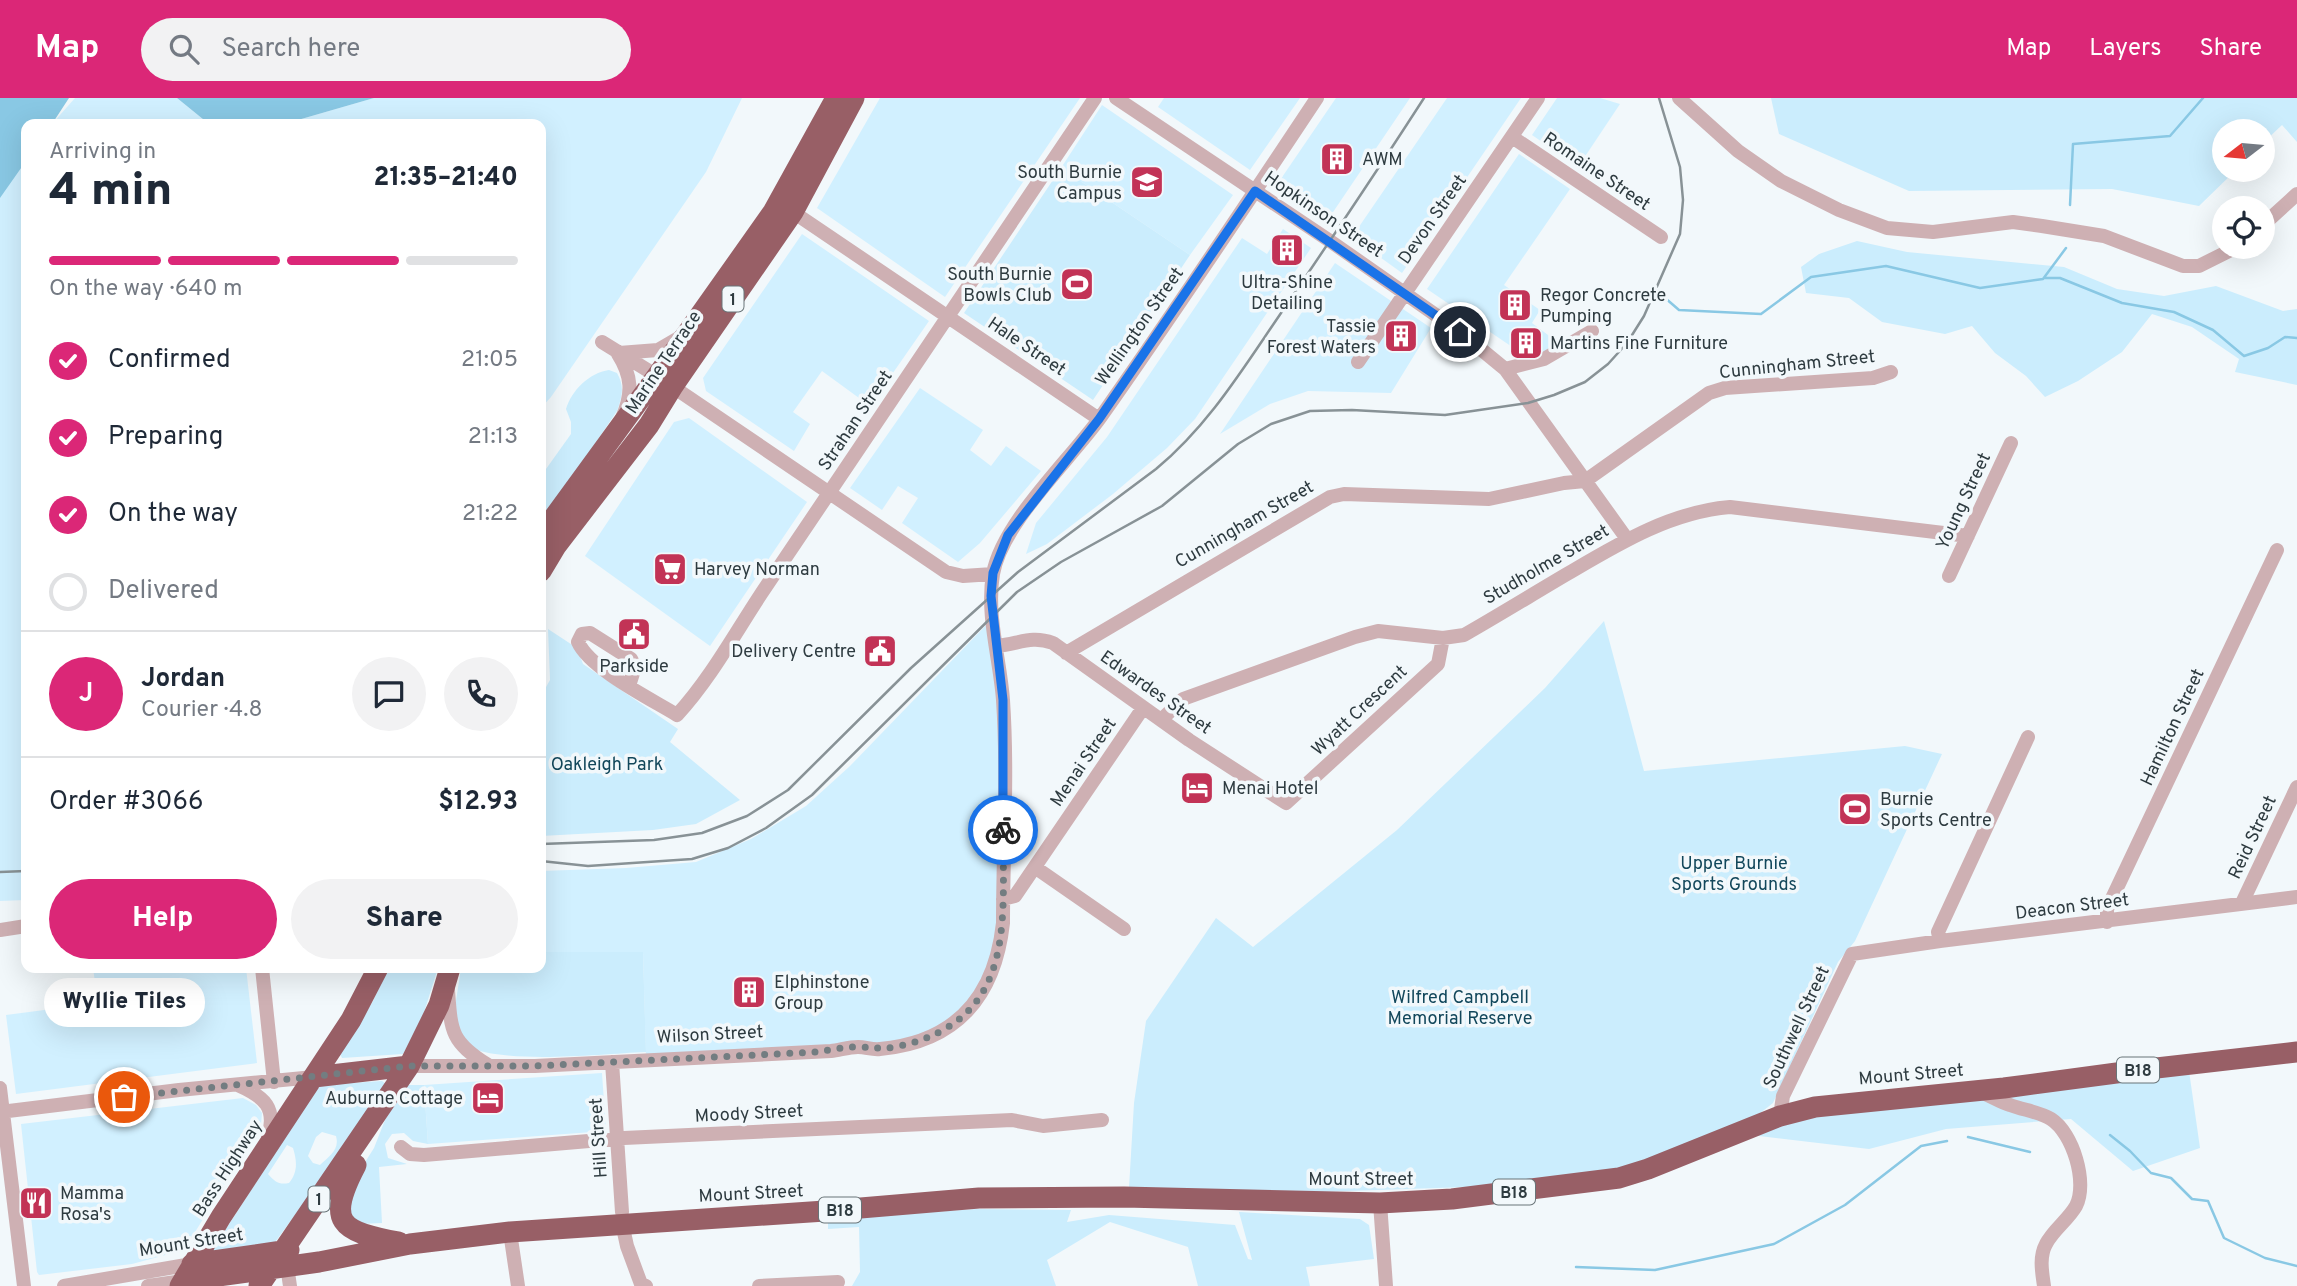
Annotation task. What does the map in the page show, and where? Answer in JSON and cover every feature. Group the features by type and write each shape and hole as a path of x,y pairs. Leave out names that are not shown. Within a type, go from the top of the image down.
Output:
{"highway":[{"name":"Marine Terrace","path":"546,563 649,425 665,381 688,332 773,212 836,98"},
{"name":"Marine Terrace","path":"546,528 613,436 665,381 793,212 855,98"},
{"path":"314,1077 351,1020 375,973"},
{"name":"1","path":"283,1268 409,1066 448,975"},
{"name":"Mount Street","path":"185,1277 283,1268 410,1244 622,1218 825,1211 979,1198 1124,1197 1380,1203 1475,1197 1619,1178 1780,1116 1828,1105 1980,1091 2297,1052"},
{"name":"Wilson Street","path":"314,1077 409,1066"},
{"name":"Bass Highway","path":"185,1277 314,1077"},
{"path":"392,1094 344,1188 340,1213 344,1223 360,1234 410,1244"},
{"path":"259,1286 283,1268"}],"street":[{"name":"Strahan Street","path":"629,686 635,667 631,659 590,633 582,634 578,642 583,655 629,686 677,715 707,678 1095,98"},
{"name":"Hopkinson Street","path":"1116,98 1403,292 1460,332 1505,369 1627,539"},
{"name":"Wellington Street","path":"993,573 1008,535 1099,419 1317,98"},
{"name":"Devon Street","path":"1357,362 1538,98"},
{"path":"1679,98 1738,151 1781,181 1839,210 1887,228 1933,232 2013,222 2104,236 2183,266 2199,266 2213,259"},
{"name":"Romaine Street","path":"1512,137 1661,237"},
{"path":"2275,214 2297,194"},
{"name":"Hale Street","path":"793,212 1099,419"},
{"path":"1505,369 1544,359 1592,331"},
{"path":"617,353 658,350 688,332"},
{"path":"602,342 665,381 946,572 963,576 993,573"},
{"path":"613,436 624,413 630,384 628,370 617,353"},
{"name":"Cunningham Street","path":"1066,653 1330,497 1345,494 1489,499 1586,481 1709,393 1724,388 1873,378 1891,372"},
{"name":"Young Street","path":"1949,576 2011,443"},
{"name":"Studholme Street","path":"1161,720 1182,699 1355,637 1378,631 1443,638 1464,635 1627,539 1680,517 1710,509 1730,507 1968,536"},
{"name":"Hamilton Street","path":"2107,922 2107,909 2277,550"},
{"name":"Wilson Street","path":"409,1066 612,1062 815,1052 858,1047 879,1049 929,1037 953,1023 984,991 1000,950 1004,733 991,605 993,573"},
{"name":"Wyatt Crescent","path":"1286,803 1438,664 1443,638"},
{"name":"Edwardes Street","path":"997,646 1041,639 1053,643 1143,708 1286,803"},
{"name":"Menai Street","path":"1003,899 1015,896 1036,868 1143,708"},
{"path":"1940,941 1938,932 2028,737"},
{"name":"Reid Street","path":"2242,903 2297,787"},
{"path":"1036,868 1124,929"},
{"name":"Deacon Street","path":"1852,954 2297,897"},
{"path":"0,930 21,927"},
{"name":"Southwell Street","path":"1780,1116 1783,1096 1852,954"},
{"path":"263,973 274,1082"},
{"path":"448,975 450,1016 459,1044 466,1052 489,1066"},
{"name":"Hill Street","path":"612,1062 622,1218 627,1246 641,1284 646,1286"},
{"name":"Wilson Street","path":"1,1111 314,1077"},
{"path":"236,1084 257,1094 271,1112 271,1128 262,1156"},
{"path":"0,1088 24,1286"},
{"path":"1980,1091 2007,1104 2049,1118 2060,1126 2071,1141 2079,1181 2078,1202 2046,1242 2041,1256 2044,1286"},
{"name":"Moody Street","path":"401,1147 410,1154 424,1155 617,1139 998,1121 1043,1126 1102,1121"},
{"path":"1380,1203 1386,1286"},
{"path":"510,1231 518,1286"},
{"name":"Mount Street","path":"64,1286 185,1277"},
{"name":"Mount Street","path":"148,1286 185,1277"},
{"path":"759,1286 838,1282"}],"shaded area":[{"path":"75,98 177,98 203,119 56,119"},
{"path":"374,98 742,98 706,172 546,402 546,119 301,119"},
{"path":"880,98 1080,98 945,297 817,208"},
{"path":"1164,98 1300,98 1250,170 1158,107"},
{"path":"1336,98 1410,98 1327,221 1276,186"},
{"path":"1447,98 1521,98 1402,273 1352,237"},
{"path":"1557,98 1600,98 1620,104 1578,167 1532,135"},
{"name":"South Burnie Campus","path":"1102,105 1233,195 1190,255 1061,168"},
{"path":"1519,154 1570,189 1504,285 1540,310 1532,323 1560,344 1542,353 1521,353 1427,289"},
{"path":"21,168 21,900 0,901 0,195"},
{"path":"1283,229 1311,248 1195,419 1167,448 1113,494 1047,544 1026,554 1036,523 1107,437 1242,238 1267,254"},
{"path":"802,234 929,321 870,406 822,371 793,412 810,424 794,451 706,391 703,378"},
{"path":"1335,263 1431,328 1391,393 1308,391 1270,404 1220,434"},
{"path":"920,388 983,430 970,450 991,466 1006,446 1041,471 980,543 958,562 902,523 918,498 898,486 882,510 850,488"},
{"path":"689,418 807,502 710,646 585,556 674,422"},
{"path":"993,618 997,646 1003,923 974,1004 916,1042 646,1060 643,952 546,952 546,871 696,862 751,839 806,806 850,766"},
{"path":"94,973 247,973 257,1063 16,1094 6,1015 98,1003"},
{"path":"602,1073 606,1131 428,1144 424,1085"},
{"path":"243,1098 256,1105 262,1113 261,1125 184,1250 132,1264 39,1275 21,1124"}],"green space":[{"path":"1771,98 2297,98 2297,142 2282,125 2275,132 2275,119 2212,119 2212,182 2224,182 2199,206 2112,189 1909,191 1779,134"},
{"name":"South Burnie Bowls Club","path":"1061,168 1190,255 1093,400 964,313"},
{"path":"1857,241 1907,252 2064,267 2117,289 2164,296 2216,286 2283,311 2297,309 2297,385 2235,372 2239,359 2192,327 2152,314 2122,352 2078,381 2045,397 2026,376 1995,353 1972,326 1945,334 1882,322 1849,298 1806,293 1801,267 1819,254"},
{"path":"609,370 617,373 621,383 617,411 546,517 546,469 571,434 571,422 566,409 577,389"},
{"name":"Wilfred Campbell Memorial Reserve","path":"1604,621 1644,771 1905,746 1942,754 1855,941 1838,962 1773,1103 1759,1114 1664,1154 1615,1170 1496,1186 1318,1192 1129,1188 1134,1103 1146,1021 1216,918 1253,947 1397,830 1545,688"},
{"name":"Oakleigh Park","path":"548,629 577,648 583,664 678,729 670,742 740,800 696,824 653,830 546,836 546,687 550,680"},
{"path":"546,952 643,952 646,1052 529,1057 483,1052 465,1046 454,1014 460,973 546,973"},
{"path":"385,973 436,973 420,1025 403,1054 342,1058 340,1054 373,1001"},
{"path":"2188,1064 2200,1148 2133,1171 2071,1119 1946,1129 1869,1149 1734,1133 1779,1116"},
{"path":"382,1081 386,1084 376,1104 273,1245 211,1252 319,1085","holes":["322,1132 336,1136 337,1141 333,1152 320,1165 313,1163 308,1156 316,1137","287,1145 293,1148 296,1166 289,1183 282,1184 268,1174"]},
{"path":"407,1085 424,1085 428,1144 413,1141 404,1133 392,1134 385,1144 388,1158 407,1164 379,1167 382,1223 359,1224 347,1217 345,1194 374,1148 385,1120"},
{"path":"977,1209 1071,1210 1067,1222 1109,1215 1235,1225 1248,1259 1252,1260 1239,1212 1360,1219 1369,1225 1374,1259 1306,1267 1310,1286 1198,1286 1188,1247 1110,1222 1047,1260 1056,1286 852,1286 860,1272 859,1227 828,1229 828,1219"}],"water":[{"path":"0,98 69,98 55,119 21,119 21,168 0,198"},
{"path":"177,98 374,98 301,119 203,119"}],"waterway":[{"path":"2070,205 2073,144 2170,136 2203,98"},
{"path":"1664,297 1679,310 1761,314 1811,277 1886,266 1980,288 2043,279 2066,248"},
{"path":"2044,278 2060,278 2122,303 2174,312 2213,330 2244,356 2268,348 2285,337 2297,338"},
{"path":"2110,1135 2151,1173 2171,1178 2192,1199 2208,1201 2224,1238 2265,1258 2297,1266"},
{"path":"1968,1137 2030,1152"},
{"path":"1576,1267 1655,1270 1774,1244 1845,1205 1921,1146 1947,1141"}],"railway":[{"path":"546,844 654,840 702,833 747,816 788,790 911,668 1018,572 1156,469 1192,435 1251,357 1424,98"},
{"path":"546,862 588,866 692,859 728,848 766,828 812,795 1017,592 1061,562 1162,506 1238,444 1271,424 1310,411 1352,410 1445,415 1528,403 1585,382 1608,364 1627,343 1644,316 1680,234 1683,200 1680,167 1659,98"},
{"path":"0,872 21,871"}],"way so far":[{"path":"124,1097 409,1066 535,1066 815,1052 850,1047 879,1049 916,1042 953,1023 974,1004 993,973 1000,950 1003,923 1003,830"}],"place":[{"name":"AWM","path":"1337,159"},
{"name":"South Burnie Campus","path":"1147,182"},
{"name":"Ultra-Shine Detailing","path":"1287,250"},
{"name":"South Burnie Bowls Club","path":"1077,284"},
{"name":"Regor Concrete Pumping","path":"1515,305"},
{"name":"Tassie Forest Waters","path":"1401,336"},
{"name":"Martins Fine Furniture","path":"1526,343"},
{"name":"Harvey Norman","path":"670,569"},
{"name":"Parkside","path":"634,634"},
{"name":"Delivery Centre","path":"880,651"},
{"name":"Menai Hotel","path":"1197,788"},
{"name":"Burnie Sports Centre","path":"1855,809"},
{"name":"Elphinstone Group","path":"749,992"},
{"name":"Wyllie Tiles","path":"124,1097"},
{"name":"Auburne Cottage","path":"488,1098"},
{"name":"Mamma Rosa's","path":"36,1203"}],"route":[{"path":"1003,830 1003,700 991,605 993,573 999,555 1008,535 1099,419 1255,191 1460,332"}],"park label":[{"name":"Upper Burnie Sports Grounds","path":"1734,873"}]}
